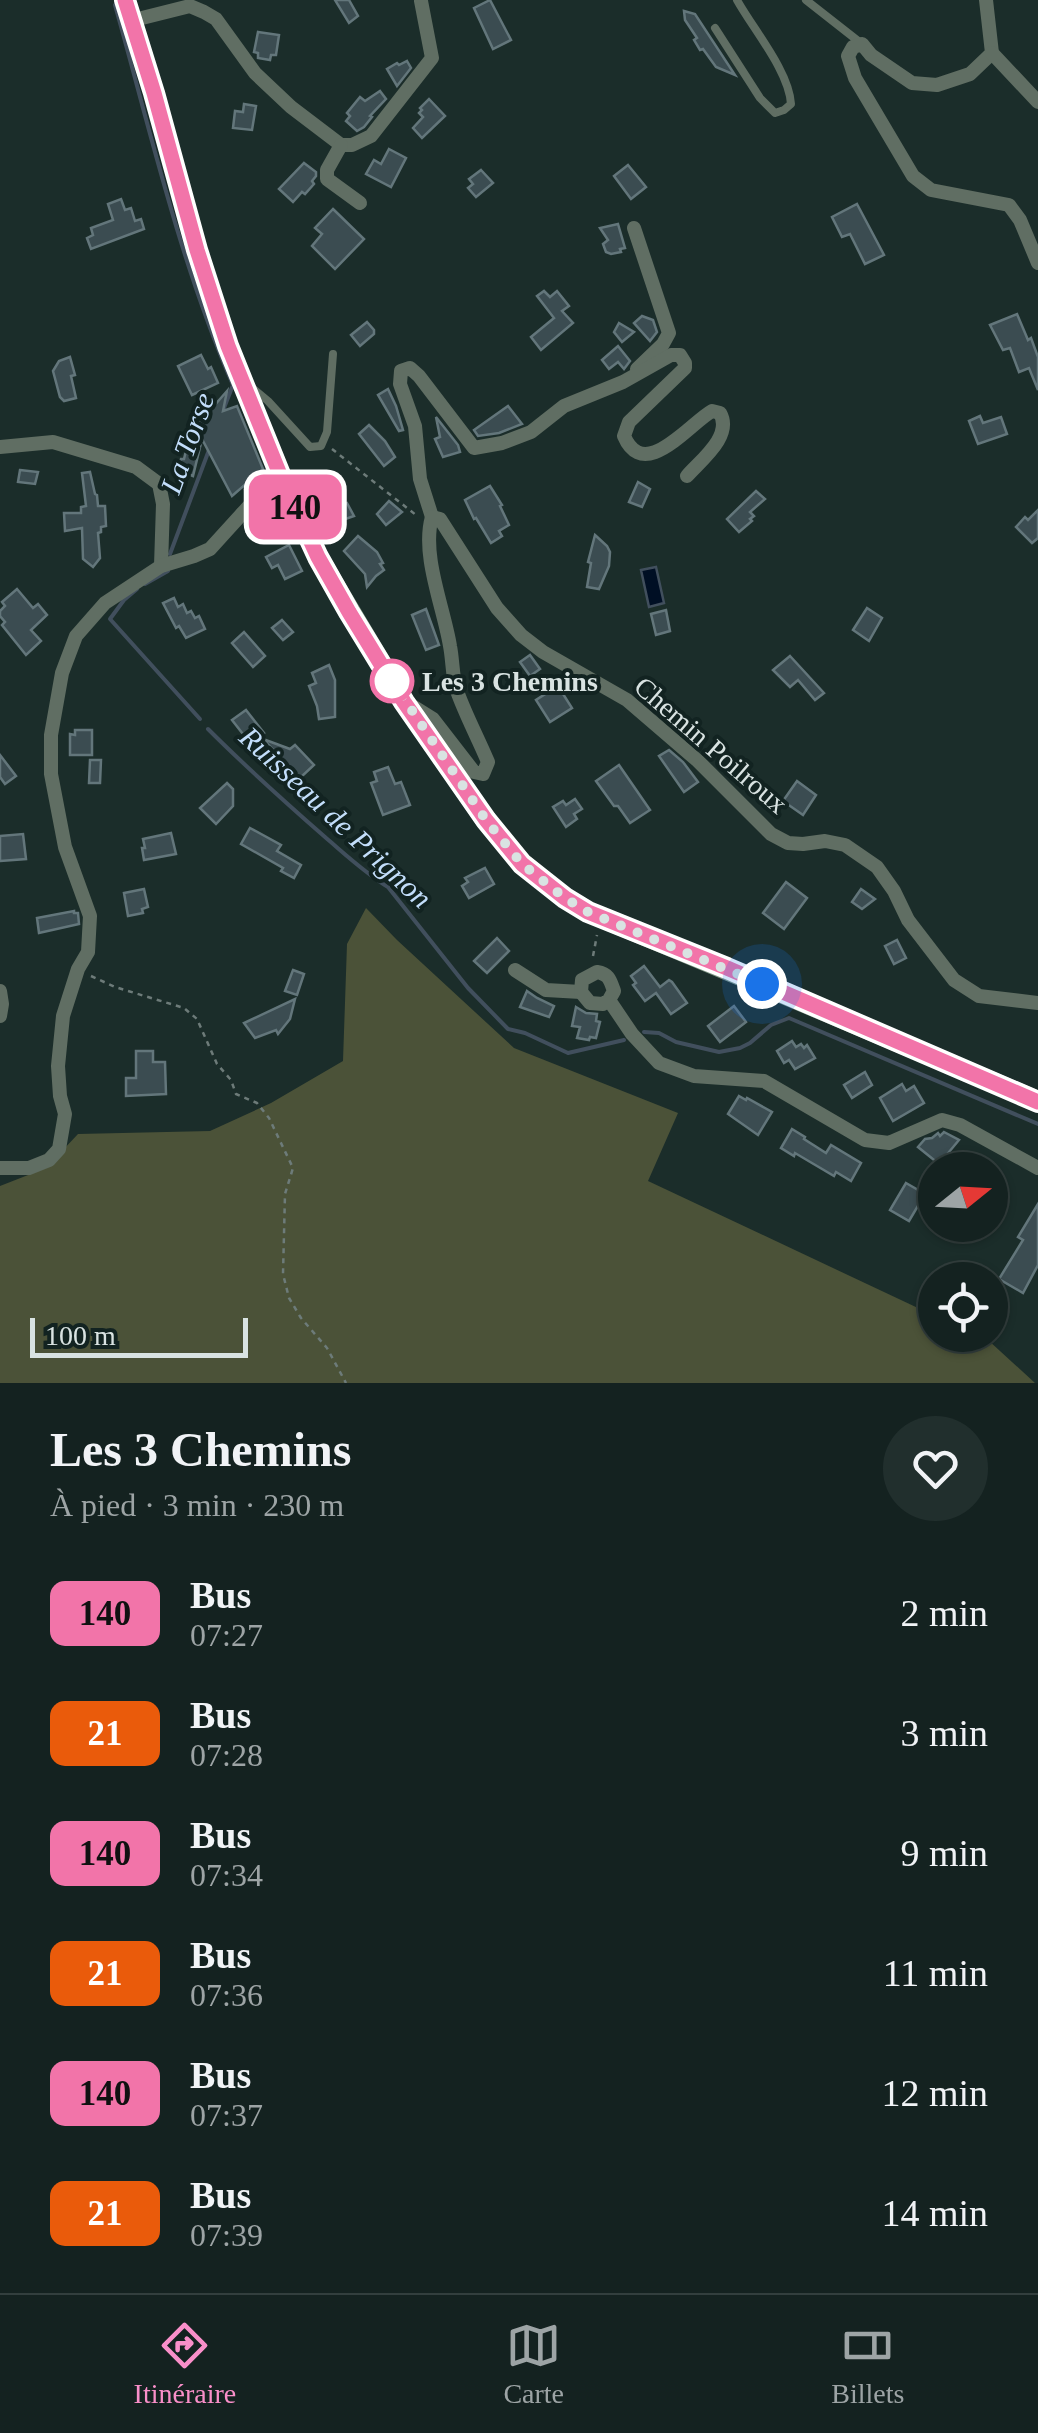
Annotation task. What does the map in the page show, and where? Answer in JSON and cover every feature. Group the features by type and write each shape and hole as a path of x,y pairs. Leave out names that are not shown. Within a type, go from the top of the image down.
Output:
{"main road":[{"path":"125,0 228,346 291,499 326,571 404,702 486,820 522,864 565,898 604,920 727,968 1038,1102"},
{"path":"140,9 154,93"}],"street":[{"path":"986,0 992,53 1038,102"},
{"path":"140,9 190,6 204,12 216,20 255,73 291,107 341,144 352,145 372,136 432,58 421,2"},
{"path":"992,53 970,74 938,85 912,84 862,44 853,47 848,56 856,78 913,176 931,190 1009,205 1020,220 1038,262"},
{"path":"341,144 327,170 327,178 360,203"},
{"path":"634,228 669,333 635,374"},
{"path":"404,702 433,719 474,772 484,774 488,762 455,685 431,552 415,426 400,384 401,371 410,368 419,376 474,448 531,432 564,406 606,390 671,355 680,356 685,368 629,422 624,436 635,452 659,452 702,417 712,411 720,414 724,428 719,439 688,476"},
{"path":"0,447 53,442 136,467 158,484 164,504 161,566"},
{"path":"0,1168 29,1168 49,1160 59,1150 64,1114 58,1066 63,1016 88,952 90,916 65,847 52,774 51,735 62,674 76,636 105,602 161,566 210,549 280,475"},
{"path":"241,514 291,499"},
{"name":"Chemin Poilroux","path":"430,521 440,519 496,608 520,635 627,700 698,760 771,834 788,842 845,844 877,867 916,931 954,980 979,996 1038,1002"},
{"path":"515,970 546,990 580,992"},
{"path":"597,972 610,979 614,991 603,1004 590,1003 580,992 582,980 597,972"},
{"path":"0,991 0,1016"},
{"path":"610,1000 632,1034 659,1063 694,1076 764,1080 865,1140 889,1143 942,1120 960,1125 1038,1168"}],"lane":[{"path":"715,28 760,98 774,112 784,110 790,104 790,96 774,60 738,0"},
{"path":"806,0 862,44"},
{"path":"241,378 310,447 321,446 327,432 332,354"}],"path":[{"path":"323,442 430,521"},
{"path":"591,974 597,936 604,920"},
{"path":"78,970 115,987 184,1008 196,1019 236,1094 257,1103 269,1118 293,1168 285,1194 282,1253 289,1298 328,1348 346,1383"}],"green space":[{"path":"366,908 514,1048 678,1113 648,1181 918,1308 918,1352 1001,1352 1035,1383 0,1383 0,1186 46,1168 78,1134 210,1131 271,1103 343,1061 347,944"}],"water":[{"path":"656,567 664,603 649,607 641,570"}],"building":[{"path":"335,0 349,0 358,16 349,23"},
{"path":"490,0 511,40 493,49 474,8"},
{"path":"684,11 695,14 735,75 716,67 700,50"},
{"path":"258,32 279,35 276,55 271,55 270,60 258,58 254,52"},
{"path":"407,61 411,68 397,86 387,69"},
{"path":"380,91 386,99 357,131 346,121 350,116 347,113 360,97 365,101"},
{"path":"429,99 445,116 422,138 413,128 423,117 420,108"},
{"path":"244,104 256,106 252,130 233,128 235,111 243,112"},
{"path":"389,149 406,158 391,187 366,174 374,160 381,164"},
{"path":"304,163 316,172 314,184 293,202 279,189"},
{"path":"628,165 646,187 631,199 614,176"},
{"path":"481,170 493,183 476,197 468,188 473,184 469,179"},
{"path":"121,199 125,210 131,208 135,221 141,219 144,229 91,249 87,238 93,235 91,228 113,220 108,204"},
{"path":"857,204 884,255 865,264 850,234 842,237 832,217"},
{"path":"333,209 364,239 335,269 312,246 322,234 315,228"},
{"path":"618,224 625,248 611,254 606,252 603,244 608,240 600,228"},
{"path":"544,291 550,297 557,291 569,306 562,311 573,323 541,350 531,337 554,318 537,296"},
{"path":"1017,314 1038,357 1038,390 1029,368 1019,372 1010,348 1003,350 990,325"},
{"path":"642,316 653,320 657,332 650,341 634,323"},
{"path":"367,322 374,334 360,346 351,335"},
{"path":"619,323 634,332 622,342 614,332"},
{"path":"618,346 630,361 624,369 618,362 609,369 602,360"},
{"path":"201,355 218,383 192,395 178,366"},
{"path":"70,357 76,398 64,401 53,371 59,361"},
{"path":"388,389 403,430 399,431 378,395"},
{"path":"227,391 223,411 237,406 263,469 232,496 202,439 193,476 177,470 184,459 193,421 199,423"},
{"path":"508,406 522,424 478,436 474,430"},
{"path":"980,416 983,423 1001,417 1007,434 978,444 969,421"},
{"path":"436,417 460,452 443,457 435,439 440,437"},
{"path":"369,425 395,457 384,466 359,434"},
{"path":"20,470 38,472 35,484 18,482"},
{"path":"90,472 98,506 105,506 106,526 98,533 100,558 93,567 83,559 82,528 65,531 64,513 81,513 81,507 86,506 82,473"},
{"path":"638,482 650,489 642,507 629,502"},
{"path":"490,486 509,525 491,543 465,500"},
{"path":"756,491 765,499 750,512 754,516 752,521 739,532 727,519"},
{"path":"389,501 402,512 386,525 377,514"},
{"path":"347,503 354,516 340,521 335,507"},
{"path":"1038,510 1038,538 1032,543 1016,527"},
{"path":"595,535 610,552 609,566 599,589 587,587"},
{"path":"358,536 377,552 383,563 380,564 384,570 367,587 365,574 344,551"},
{"path":"289,545 302,571 285,579 278,565 272,568 266,557"},
{"path":"17,589 33,608 38,604 47,615 31,630 41,641 26,655 2,625 5,622 0,616 5,606 2,602"},
{"path":"174,598 178,607 183,604 187,613 199,616 205,629 186,638 179,626 176,628 163,603"},
{"path":"867,608 882,618 869,641 853,630"},
{"path":"426,609 439,645 426,650 412,615"},
{"path":"666,610 670,631 656,635 651,614"},
{"path":"282,620 293,632 283,640 272,628"},
{"path":"244,632 265,656 253,667 232,643"},
{"path":"530,655 540,669 530,676 520,662"},
{"path":"790,656 824,693 815,700 798,680 790,687 773,670"},
{"path":"329,665 335,680 335,717 319,719 309,686 316,683 312,673"},
{"path":"558,686 572,708 550,722 536,700"},
{"path":"246,710 264,733 250,743 232,720"},
{"path":"75,730 92,730 92,755 70,755 70,734 75,735"},
{"path":"263,739 290,749 295,745 314,765 300,778"},
{"path":"669,750 698,782 684,792 659,756"},
{"path":"0,755 16,776 5,784 0,777"},
{"path":"90,760 101,760 100,783 89,783"},
{"path":"619,765 650,810 630,823 596,781"},
{"path":"388,767 395,784 401,782 410,805 383,815 371,783 377,781 374,772"},
{"path":"797,781 816,795 803,815 783,801"},
{"path":"227,783 233,789 233,806 216,824 200,808"},
{"path":"575,799 582,809 566,827 553,807"},
{"path":"250,828 281,845 277,851 301,865 294,878 241,844"},
{"path":"171,833 176,854 144,860 143,839"},
{"path":"23,834 26,859 0,861 0,836"},
{"path":"485,868 494,884 469,898 462,886 468,882 465,878"},
{"path":"786,882 807,898 784,929 763,913"},
{"path":"144,889 148,907 142,909 143,913 128,916 124,893"},
{"path":"861,889 875,899 862,909 852,902"},
{"path":"78,913 79,924 39,933 37,918"},
{"path":"497,938 509,951 487,973 474,961"},
{"path":"897,940 906,958 894,964 885,946"},
{"path":"644,966 660,987 672,982 687,1003 671,1014 656,993 645,1001 631,976"},
{"path":"293,970 304,974 297,995 285,991"},
{"path":"527,991 554,1006 549,1017 520,1007"},
{"path":"295,999 290,1019 278,1034 276,1030 255,1038 244,1023"},
{"path":"734,1006 746,1022 720,1042 708,1026"},
{"path":"576,1007 597,1014 596,1021 600,1022 596,1038 577,1038 580,1027 572,1026"},
{"path":"792,1041 796,1047 807,1045 815,1058 795,1069 789,1060 784,1063 777,1051"},
{"path":"136,1051 153,1051 153,1062 165,1062 166,1094 126,1096 126,1078 136,1078"},
{"path":"865,1072 872,1085 852,1098 844,1085"},
{"path":"902,1084 906,1091 914,1086 924,1103 893,1121 880,1098"},
{"path":"739,1096 772,1112 758,1135 728,1114"},
{"path":"792,1129 826,1153 831,1145 861,1163 851,1181 781,1148"},
{"path":"944,1132 959,1140 949,1152 924,1152 918,1147 925,1139 938,1133 940,1136"},
{"path":"906,1183 918,1190 918,1206 909,1221 890,1210"},
{"path":"1038,1204 1038,1265 1023,1293 1008,1284 1008,1264 1023,1240 1018,1237"}],"waterway":[{"name":"La Torse","path":"115,5 182,245 233,385 222,413"},
{"name":"La Torse","path":"170,554 209,450"},
{"name":"Ruisseau de Prignon","path":"145,584 168,571"},
{"name":"Ruisseau de Prignon","path":"137,589 110,619 200,719"},
{"name":"Ruisseau de Prignon","path":"208,729 325,837 388,887 468,988 508,1029 568,1053 624,1040"},
{"name":"Ruisseau de Prignon","path":"644,1032 719,1052 740,1048 771,1025 789,1018 1038,1124"}],"bus line":[{"name":"140","path":"125,0 228,346 281,477 318,557 404,702 486,820 522,864 565,898 612,924 727,968 1038,1102"}],"place":[{"name":"Les 3 Chemins","path":"392,681"}],"route":[{"path":"392,681 486,820 522,864 565,898 612,924 762,984"}]}
